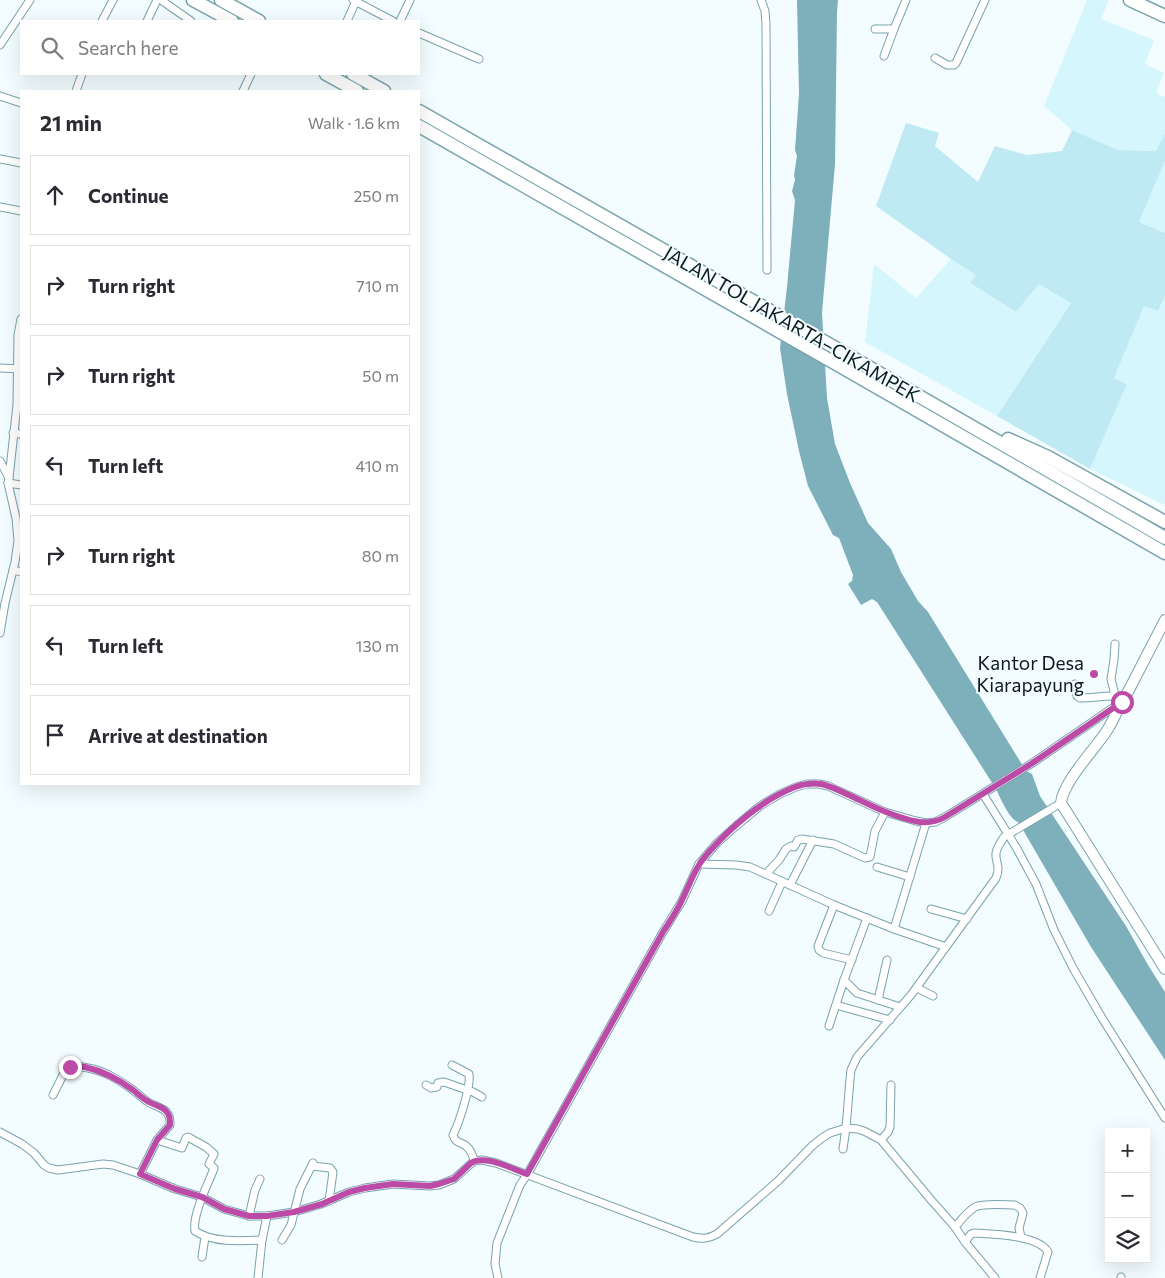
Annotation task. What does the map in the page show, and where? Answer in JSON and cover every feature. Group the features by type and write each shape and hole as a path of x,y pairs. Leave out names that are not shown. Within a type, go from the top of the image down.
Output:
{"highway":[{"path":"193,0 230,20"},
{"path":"221,0 257,20"},
{"path":"1130,0 1165,16"},
{"path":"1149,0 1165,7"},
{"path":"328,75 355,90"},
{"path":"355,75 382,90"},
{"name":"JALAN TOL JAKARTA–CIKAMPEK","path":"420,112 840,350 1165,538"},
{"name":"JALAN TOL JAKARTA–CIKAMPEK","path":"420,127 1165,553"},
{"path":"927,400 1048,458 1165,522"}],"street":[{"path":"0,45 30,0"},
{"path":"103,20 113,0"},
{"path":"148,20 159,0 189,20"},
{"path":"400,20 410,0"},
{"path":"761,0 765,11 766,24 767,270"},
{"path":"884,56 906,0"},
{"path":"935,58 947,65 954,65 956,63 985,0"},
{"path":"347,20 355,1 391,20"},
{"path":"874,29 894,29"},
{"path":"420,33 479,59"},
{"path":"76,90 82,75"},
{"path":"243,90 251,75"},
{"path":"0,96 20,103"},
{"path":"0,159 20,164"},
{"path":"0,207 20,211"},
{"path":"9,481 13,432 19,406 20,335"},
{"path":"0,368 20,369"},
{"path":"13,432 20,434"},
{"path":"0,461 9,481 18,541 1,630"},
{"path":"9,481 20,485"},
{"path":"13,570 20,572"},
{"path":"1165,620 1121,698 1106,732 1068,784 1061,803 1165,969"},
{"path":"1115,644 1111,679 1121,698"},
{"path":"1075,684 1080,698 1121,698"},
{"path":"498,1278 496,1264 497,1243 520,1185 682,901 699,864 717,843 760,806 796,787 813,784 828,786 907,820 926,823 940,820 1031,764 1121,698"},
{"path":"983,794 1036,884 1054,930 1073,968 1165,1118"},
{"path":"843,1149 851,1070 857,1057 917,988 996,878 999,869 996,853 999,844 1008,834 1061,803"},
{"path":"766,874 779,860 787,847 795,846 800,839 834,844 865,858 870,858 875,831 885,812"},
{"path":"894,929 926,823"},
{"path":"790,885 813,840"},
{"path":"699,864 750,867 834,905 946,947"},
{"path":"877,867 910,877"},
{"path":"769,911 782,882"},
{"path":"834,905 818,946 819,950 823,953 852,960"},
{"path":"931,909 967,919"},
{"path":"829,1026 867,918"},
{"path":"878,1000 887,960"},
{"path":"844,980 857,993 900,1007"},
{"path":"917,988 934,996"},
{"path":"836,1005 890,1020"},
{"path":"452,1065 469,1074 470,1081 462,1113 453,1135 457,1142 464,1144 468,1148 474,1161"},
{"path":"53,1095 66,1069 80,1066 109,1074 148,1102 166,1111 170,1116 170,1125 157,1140 140,1174"},
{"path":"426,1085 434,1088 437,1087 438,1083 444,1082 482,1097"},
{"path":"881,1140 888,1132 890,1126 890,1085"},
{"path":"0,1132 34,1153 46,1167 58,1170 107,1164 202,1197 224,1209 249,1216 267,1216 294,1212 365,1188 393,1184 430,1186 447,1182 459,1175 474,1161 482,1160 527,1174 693,1237 707,1238 717,1234 778,1181 822,1138 830,1133 846,1128 864,1131 881,1140 955,1227 995,1278"},
{"path":"157,1140 182,1148 188,1137 213,1152 214,1156 209,1164 214,1168 202,1197 194,1224 194,1229 198,1233 206,1237 240,1241 262,1240"},
{"path":"282,1240 291,1224 300,1189 312,1164 330,1168 333,1172 329,1201"},
{"path":"249,1216 255,1190 260,1179"},
{"path":"955,1227 976,1207 990,1205 1015,1206 1023,1212 1019,1228 1021,1237"},
{"path":"258,1278 262,1240 267,1216"},
{"path":"965,1242 974,1233 1021,1237 1042,1245 1048,1252 1040,1278"},
{"path":"202,1257 206,1237"}],"shaded area":[{"path":"797,0 838,0 835,164 822,313 827,398 835,444 868,523 891,549 901,572 918,601 928,612 1026,771 1032,774 1040,796 1126,926 1165,992 1165,1060 1091,947 1020,823 1009,814 996,789 877,602 872,599 861,605 848,584 852,581 853,575 839,538 833,535 808,486 787,394 780,348 795,200 792,191 797,156 795,150 799,94"},
{"path":"1087,0 1109,0 1101,19 1154,40 1145,64 1164,73 1156,93 1165,97 1165,133 1156,151 1118,150 1072,130 1044,106"},
{"path":"906,123 939,133 935,146 978,182 995,146 1027,155 1062,151 1072,130 1118,150 1156,151 1165,133 1165,161 1139,222 1165,233 1165,296 1158,311 1144,306 1114,378 1127,384 1090,469 997,416 1071,303 1039,284 1016,312 970,283 976,275 876,206"},
{"path":"1165,161 1165,233 1139,222"},
{"path":"951,259 977,275 970,283 1016,312 1039,284 1071,303 997,416 865,342 874,264 916,298"},
{"path":"1165,296 1165,505 1090,469 1127,384 1114,378 1144,305 1158,311"}],"place":[{"name":"Kantor Desa Kiarapayung","path":"1094,674"}],"route":[{"path":"70,1067 80,1066 109,1074 148,1102 161,1107 170,1116 170,1125 157,1140 140,1174 175,1189 202,1197 224,1209 249,1216 276,1216 294,1212 365,1188 393,1184 430,1186 439,1184 454,1179 474,1161 482,1160 496,1163 527,1174 682,901 699,864 717,843 760,806 796,787 807,784 819,784 838,790 907,820 926,823 935,822 1031,764 1122,702"}]}
